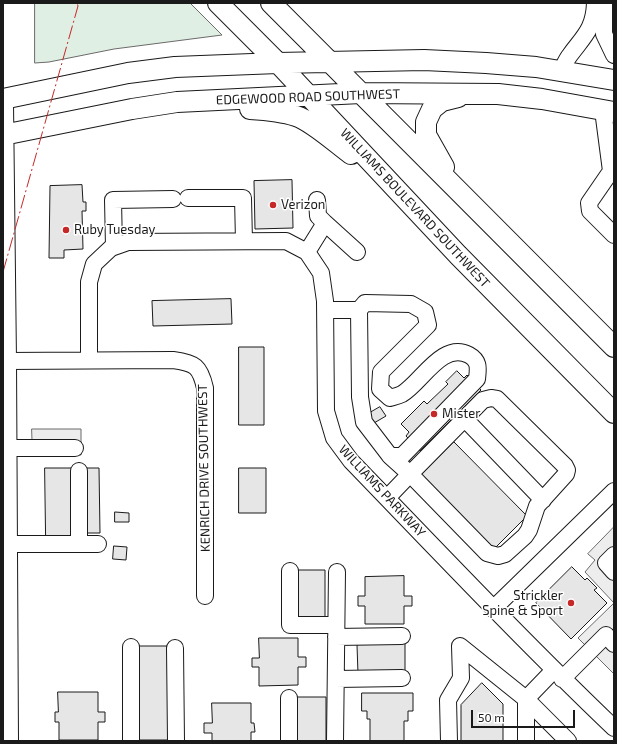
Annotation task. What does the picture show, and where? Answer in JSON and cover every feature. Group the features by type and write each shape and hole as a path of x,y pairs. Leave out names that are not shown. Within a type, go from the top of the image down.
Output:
{"main road":[{"name":"WILLIAMS BOULEVARD SOUTHWEST","path":"218,3 278,62 458,255 614,413"},
{"path":"271,3 614,347"},
{"path":"3,99 128,74 175,67 278,62 424,60 486,62 561,71 614,80"},
{"name":"EDGEWOOD ROAD SOUTHWEST","path":"3,135 132,109 177,102 361,93 498,94 542,99 609,111"},
{"path":"454,187 426,136 426,122 432,109 442,101 466,94"},
{"path":"177,102 236,109 271,110 297,116 318,129 392,184"},
{"path":"3,103 7,544 5,576 8,741"}],"street":[{"path":"561,71 569,56 583,39 594,17 595,3"},
{"path":"604,3 604,34 614,55"},
{"path":"609,111 613,171 589,204 589,207 590,211 614,235"},
{"path":"114,247 113,200 243,198 244,241"},
{"path":"317,200 318,216 356,252"},
{"path":"89,360 89,282 94,264 111,248 128,242 286,241 308,252 325,223"},
{"name":"WILLIAMS PARKWAY","path":"308,252 321,273 325,305 326,411 334,438 351,461 493,609 558,675 614,728"},
{"path":"387,498 410,474 484,400 491,398 497,399 565,466 567,470 566,474 536,508 532,524 525,536 505,554 498,556 487,553 410,474 390,456 364,422 360,397 359,310 365,303 411,304 425,312 428,325 381,372 380,389 390,398 401,395 444,355 462,352 473,357 479,367 477,379 402,456 390,456"},
{"path":"325,305 359,310"},
{"name":"KENRICH DRIVE SOUTHWEST","path":"5,365 89,360 173,360 188,362 201,372 205,388 205,596"},
{"path":"465,419 543,500"},
{"path":"6,448 75,448"},
{"path":"79,470 79,544"},
{"path":"493,609 614,491"},
{"path":"7,544 98,544"},
{"path":"614,555 606,563 614,572"},
{"path":"290,571 290,625 336,631 402,636"},
{"path":"335,741 337,572"},
{"path":"526,700 611,635"},
{"path":"449,741 448,700 461,678 460,646 526,700 567,741"},
{"path":"130,647 131,741"},
{"path":"176,648 176,741"},
{"path":"336,679 402,678"},
{"path":"289,698 289,741"},
{"path":"526,700 526,741"}],"green space":[{"path":"35,3 190,3 222,35 114,49 49,62 35,63"}],"shaded area":[{"path":"32,429 81,429 81,455 33,456"},
{"path":"614,527 614,603 585,572 595,560 588,554"},
{"path":"614,603 614,674 578,638"}],"building":[{"name":"Verizon","path":"292,180 293,228 255,229 254,181"},
{"name":"Ruby Tuesday","path":"82,185 83,202 86,202 86,211 82,211 83,249 64,250 64,258 49,258 50,186"},
{"path":"231,299 232,324 153,326 152,301"},
{"path":"239,347 264,347 264,425 239,425"},
{"name":"Mister","path":"457,371 464,378 467,375 481,390 420,451 406,436 409,432 401,424 424,401 427,404 448,384 446,382"},
{"path":"380,407 386,416 362,430 356,421"},
{"path":"454,442 527,516 494,549 421,475"},
{"path":"45,468 72,468 73,538 46,538"},
{"path":"86,468 99,468 100,533 86,533"},
{"path":"239,468 266,468 266,513 239,513"},
{"path":"115,512 129,513 129,522 115,522"},
{"path":"114,546 127,547 126,560 113,559"},
{"name":"Strickler Spine & Sport","path":"572,567 585,580 587,578 597,588 594,590 607,603 571,639 536,603"},
{"path":"296,570 325,570 325,619 296,619"},
{"path":"404,576 404,596 412,596 412,606 404,606 404,624 365,624 365,606 358,606 358,596 365,596 365,577"},
{"path":"259,638 298,638 298,657 306,657 306,667 298,667 298,685 259,686 259,667 252,667 252,658 259,658"},
{"path":"405,644 405,673 358,674 357,645"},
{"path":"137,646 168,646 169,740 137,740"},
{"path":"482,683 503,704 503,741 461,741 461,705"},
{"path":"58,692 98,692 98,712 105,712 105,722 98,722 98,740 59,740 59,722 55,722 55,712 58,712"},
{"path":"362,693 413,693 413,711 408,711 408,721 404,721 404,741 370,741 370,719 367,719 367,711 362,711"},
{"path":"297,697 326,697 326,741 297,741"},
{"path":"212,703 251,703 251,723 254,723 255,732 251,732 251,741 212,741 212,733 204,733 204,723 212,723"}],"power":[{"path":"3,272 78,6 77,3"}],"place":[{"name":"Verizon","path":"273,205"},
{"name":"Ruby Tuesday","path":"66,230"},
{"name":"Mister","path":"434,414"},
{"name":"Strickler Spine & Sport","path":"571,603"}]}
